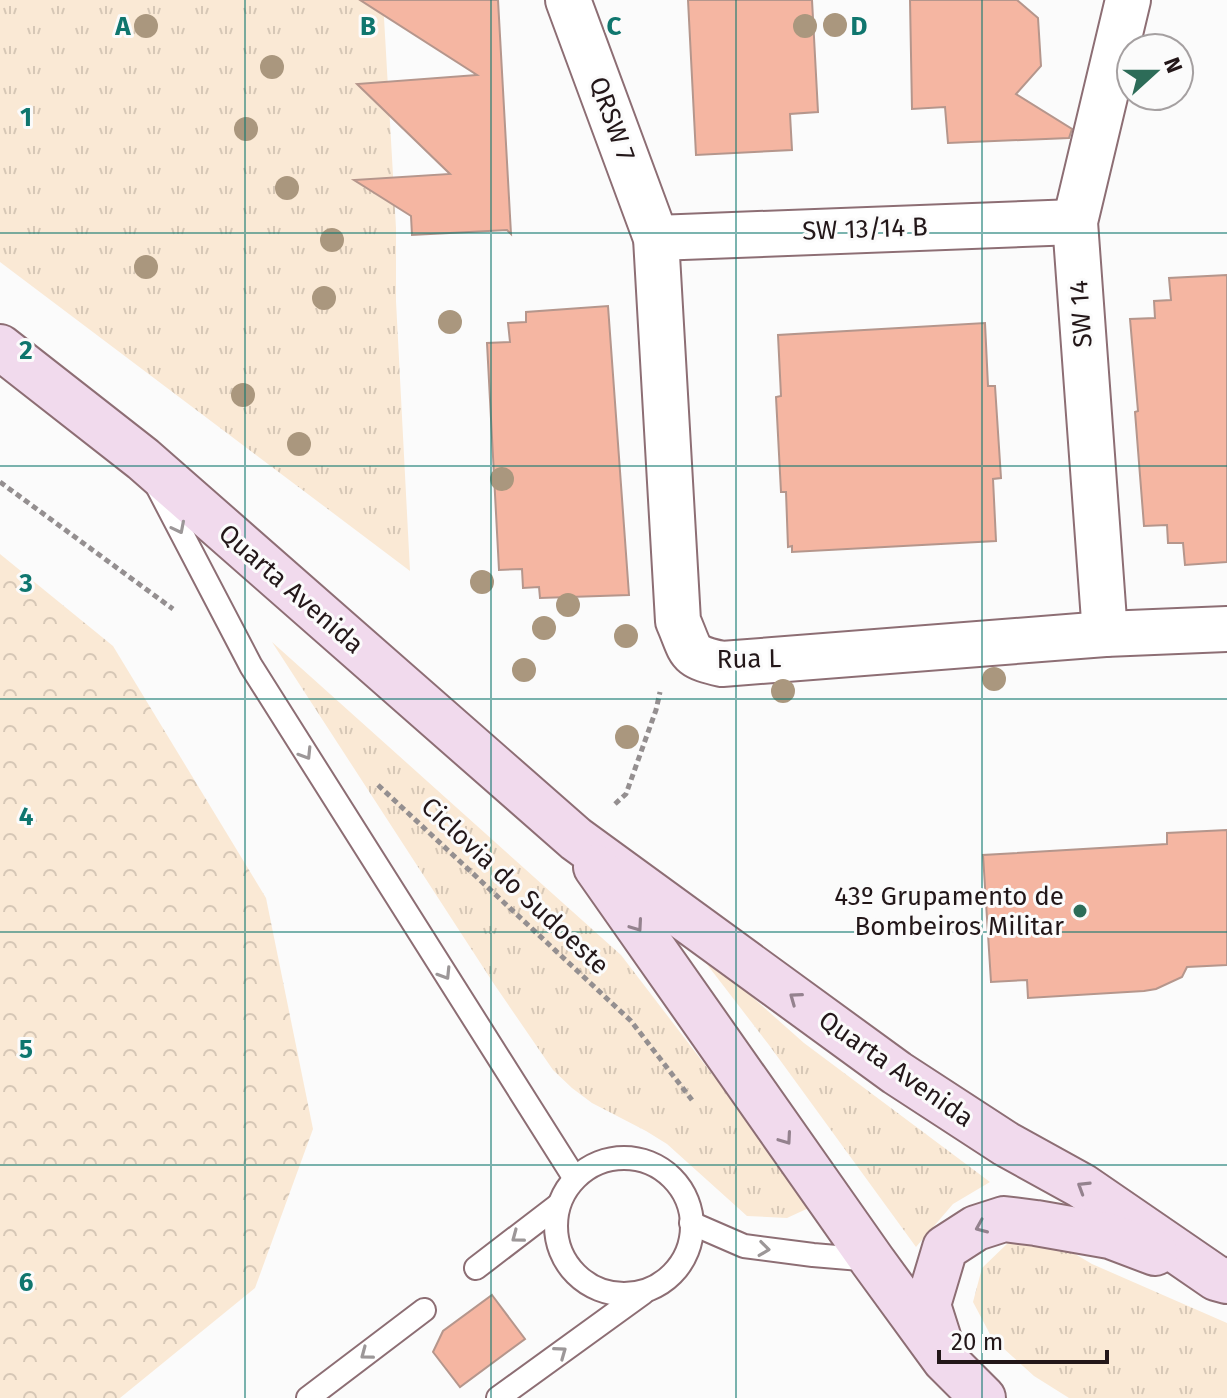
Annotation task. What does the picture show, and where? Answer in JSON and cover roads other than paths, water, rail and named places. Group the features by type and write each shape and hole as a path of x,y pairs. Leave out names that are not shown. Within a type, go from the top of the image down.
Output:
{"main road":[{"name":"Quarta Avenida","path":"0,347 143,459 576,839 897,1073 1006,1144 1082,1186 1222,1280"},
{"name":"Quarta Avenida","path":"576,839 872,1260 945,1360 983,1398"},
{"path":"945,1360 928,1305 945,1248 976,1228 1004,1219 1110,1236 1222,1280"}],"street":[{"name":"QRSW 7","path":"568,0 656,238"},
{"name":"SW 14","path":"1105,634 1075,222 1128,0"},
{"name":"SW 13/14 B","path":"656,238 1075,222"},
{"name":"Rua L","path":"656,238 678,621 691,652 698,658 722,664 1105,634 1227,629"}],"lane":[{"path":"143,459 251,666 574,1177"},
{"path":"476,1268 557,1206 574,1177 600,1161 630,1157 659,1166 682,1187 693,1216 690,1246 680,1266 665,1281 645,1292 498,1398"},
{"path":"557,1206 555,1231 561,1255 576,1275 596,1289 621,1295 645,1292"},
{"path":"691,1223 744,1246 872,1260"},
{"path":"314,1396 424,1310"}],"place":[{"name":"43º Grupamento de Bombeiros Militar","path":"1080,911"}]}
